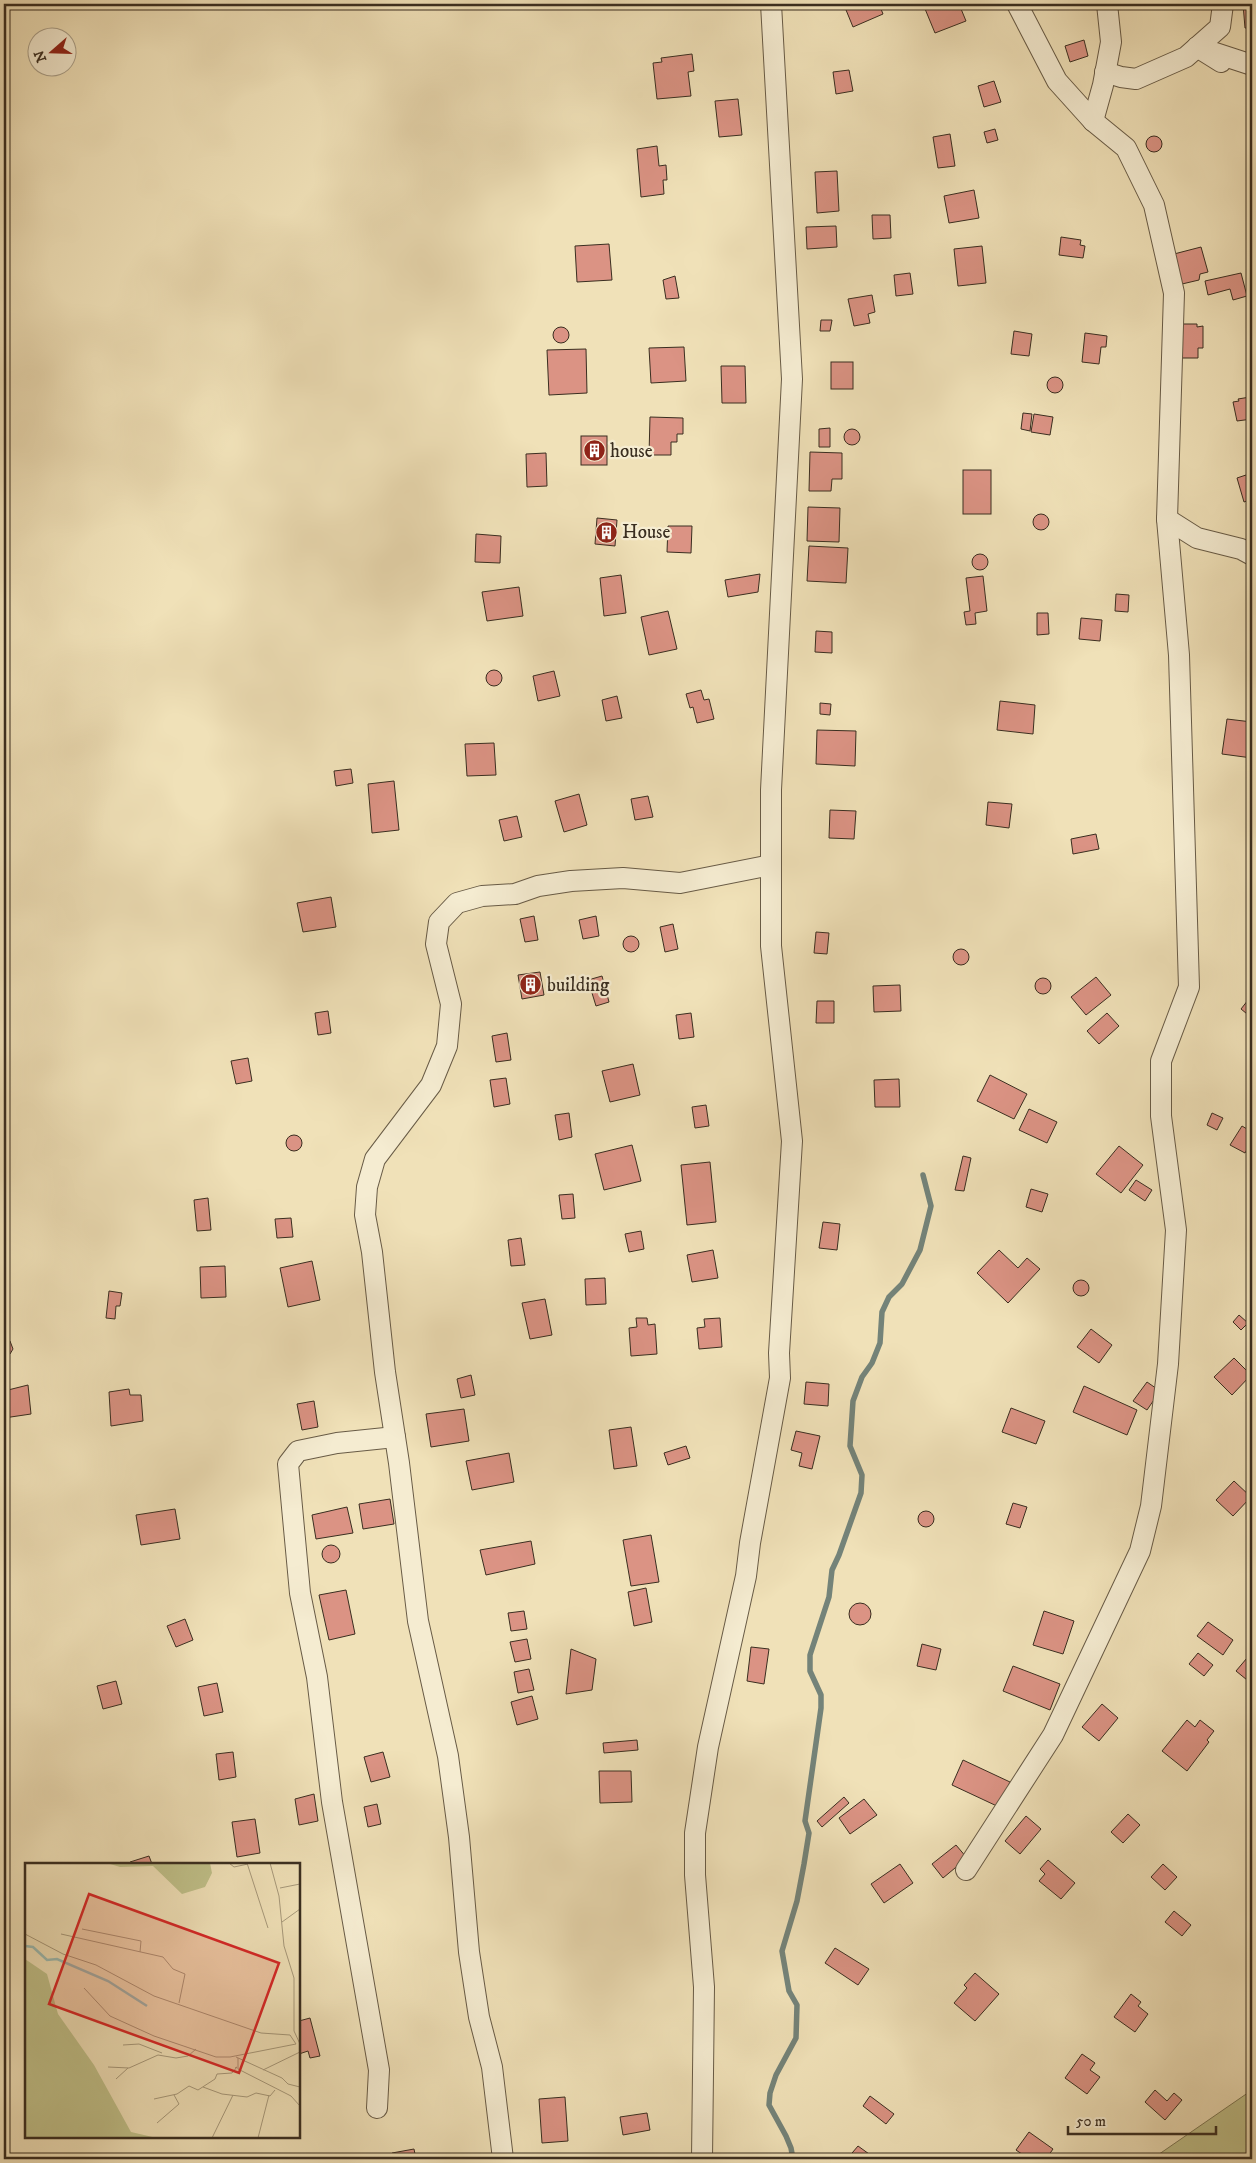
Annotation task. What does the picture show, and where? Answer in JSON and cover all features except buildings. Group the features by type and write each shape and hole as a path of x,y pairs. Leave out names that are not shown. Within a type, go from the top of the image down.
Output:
{"street":[{"path":"702,2159 704,1987 695,1833 708,1747 746,1576 750,1543 780,1378 779,1353 792,1141 771,946 771,790 792,379 771,4"},
{"path":"966,1870 1053,1735 1140,1551 1151,1506 1168,1364 1176,1230 1161,1116 1161,1061 1190,987 1178,655 1166,519 1174,293 1154,204 1126,148 1093,121 1057,81 1017,4"},
{"path":"1093,121 1111,42 1107,4"},
{"path":"1105,72 1136,79 1186,57 1220,27 1224,4"},
{"path":"1197,47 1222,62"},
{"path":"1197,47 1252,65"},
{"path":"1166,519 1197,538 1241,549 1252,555"},
{"path":"503,2159 492,2068 479,2016 469,1952 448,1756 418,1621 385,1372 372,1252 365,1215 367,1187 375,1159 431,1085 447,1046 452,1004 436,944 439,922 457,903 482,896 515,894 538,886 571,881 623,878 680,883 771,865"},
{"path":"377,2108 379,2070 332,1802 317,1677 300,1594 288,1464 298,1451 337,1443 394,1437"}],"green space":[{"path":"1252,2090 1252,2159 1152,2159"}],"waterway":[{"path":"793,2159 786,2136 769,2105 770,2093 776,2075 796,2038 797,2005 789,1991 782,1951 797,1901 809,1833 805,1821 821,1708 821,1695 810,1671 810,1655 829,1597 832,1570 861,1493 862,1475 850,1446 853,1401 862,1377 872,1363 880,1343 882,1312 889,1297 902,1284 920,1250 931,1206 923,1175"}],"place":[{"name":"house","path":"594,451"},
{"name":"House","path":"606,532"},
{"name":"building","path":"531,985"}]}
